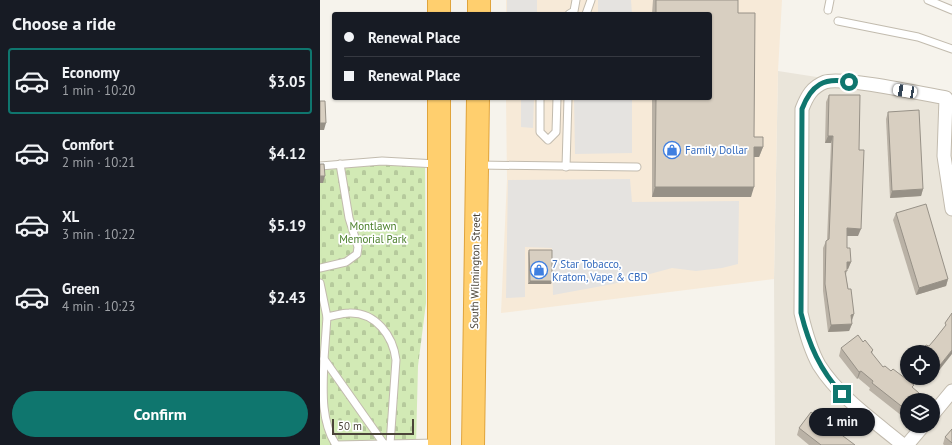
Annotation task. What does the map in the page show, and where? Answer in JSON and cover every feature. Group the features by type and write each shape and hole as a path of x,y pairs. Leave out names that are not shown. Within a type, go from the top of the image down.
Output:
{"highway":[{"path":"440,0 440,12"},
{"path":"479,0 479,12"},
{"path":"439,100 439,444"},
{"name":"South Wilmington Street","path":"473,445 478,100"}],"street":[{"path":"903,445 842,394 830,381 818,364 806,332 801,313 802,109 807,95 816,86 835,79 946,98 944,156 952,209"},
{"path":"940,406 952,391"},
{"path":"907,445 917,433"}],"lane":[{"path":"572,12 574,11 576,0"},
{"path":"587,12 591,0"},
{"path":"828,10 830,0"},
{"path":"928,0 952,10"},
{"path":"838,20 918,37 952,49"},
{"path":"540,100 540,132 548,140 556,132 557,100"},
{"path":"566,167 568,100"},
{"path":"320,166 382,160 439,164"},
{"path":"320,268 346,262 357,254 358,247 349,218 340,164"},
{"path":"476,165 637,167"},
{"path":"320,283 327,318 324,359 325,417 329,434 336,445 439,444"},
{"path":"327,318 348,313 356,313 376,322 383,327 388,335 395,352 396,360 387,444"},
{"path":"324,359 387,444"}],"shaded area":[{"path":"506,0 782,0 778,71 774,279 501,313 507,179 506,100 712,100 712,12 506,12"},
{"path":"507,0 537,0 537,12 507,12"},
{"path":"598,0 631,0 632,12 598,12"},
{"path":"778,71 952,98 952,445 775,445 774,279"},
{"path":"521,100 534,100 533,128 521,127"},
{"path":"574,100 632,100 632,153 575,154"},
{"path":"630,179 632,202 739,201 738,264 722,268 696,271 672,268 613,284 553,295 552,248 525,247 525,297 506,298 508,180"}],"green space":[{"name":"Montlawn Memorial Park","path":"425,160 426,303 418,366 416,445 320,445 320,163"}],"building":[{"path":"656,0 738,0 738,13 755,13 754,137 763,137 763,147 754,147 754,187 655,187 656,100 712,100 712,12 656,12"},
{"path":"829,95 860,95 859,150 864,150 861,229 847,228 847,248 850,248 851,262 847,262 847,271 845,271 848,289 851,289 854,314 851,315 852,324 831,325 825,284 826,241 829,239 833,136 828,136"},
{"path":"320,101 325,101 326,123 320,123"},
{"path":"919,110 923,189 892,191 888,112"},
{"path":"320,164 324,164 325,176 320,176"},
{"path":"926,204 948,279 919,288 896,213"},
{"name":"7 Star Tobacco, Kratom, Vape & CBD","path":"529,250 552,250 552,281 530,281"},
{"path":"952,313 952,350 940,365 940,345 930,345 946,325 945,323"},
{"path":"858,335 863,342 865,340 873,350 871,352 883,367 885,366 891,371 893,369 900,374 900,385 914,385 912,387 919,393 900,393 900,405 872,383 873,381 861,371 859,372 841,348"},
{"path":"811,412 855,445 821,445 799,428"},
{"path":"952,429 952,443 945,437"}],"place":[{"name":"Family Dollar","path":"672,150"},
{"name":"7 Star Tobacco, Kratom, Vape & CBD","path":"539,270"}],"route":[{"path":"842,394 830,381 818,364 806,332 801,313 802,109 807,95 816,86 835,79 849,82"}]}
